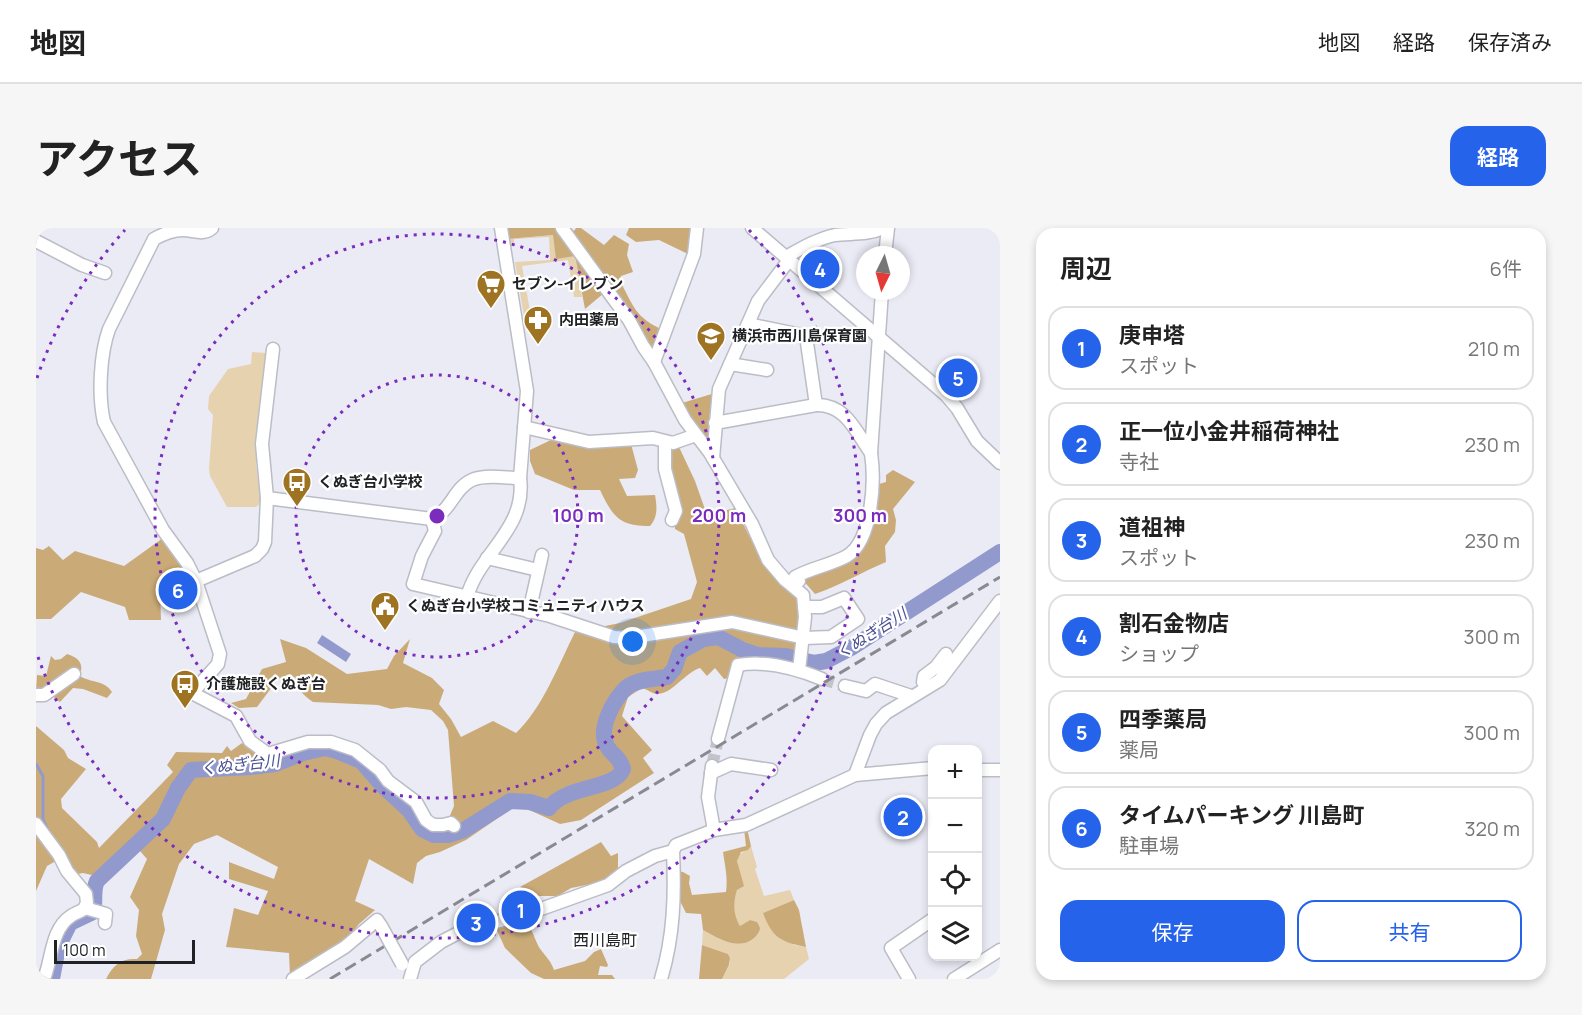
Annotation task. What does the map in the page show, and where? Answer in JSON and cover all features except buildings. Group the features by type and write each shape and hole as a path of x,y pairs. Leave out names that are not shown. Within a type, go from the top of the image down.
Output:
{"street":[{"path":"212,228 201,233 183,230 165,233 154,240 109,329 104,343 102,370 101,402 104,422 163,530 187,563 196,581 220,654 218,664 192,693 236,716 250,741 268,754 308,742 331,742 355,750 380,770 388,781 416,802 426,820 433,825 451,823 454,826"},
{"path":"467,597 471,582 508,531 519,508 521,487 526,379 501,228"},
{"path":"432,519 435,531 422,556 413,584 530,612 614,637 628,638 732,622 804,638 831,637 858,619 844,598 822,607 785,580 768,560 752,524 713,458 685,420 629,320 562,228"},
{"path":"654,362 694,254 697,228"},
{"path":"752,228 946,395 957,408 977,441 1000,462"},
{"path":"713,458 719,389 758,301 788,259 816,240 886,228 885,246"},
{"path":"36,242 82,265 105,273"},
{"path":"800,663 804,638 803,593 795,577 805,571 846,557 855,550 863,537 868,516 873,471 871,453 881,300"},
{"path":"748,324 806,336 816,405"},
{"path":"196,581 246,561 262,549 265,542 267,498 262,444 273,350"},
{"path":"730,364 767,370"},
{"path":"715,423 829,404 845,415 871,453"},
{"path":"524,427 581,441 653,438 673,443 696,435"},
{"path":"665,442 665,469 676,511 672,520"},
{"path":"267,498 432,519 441,515 463,486 474,479 520,478"},
{"path":"530,612 542,555"},
{"path":"487,558 538,570"},
{"path":"855,775 876,724 886,713 940,680 998,608"},
{"path":"926,688 922,682 924,676 936,667 946,654"},
{"path":"718,739 738,665 754,662 800,663 822,679"},
{"path":"36,695 44,695 74,674"},
{"path":"845,686 866,691 875,684 911,696"},
{"path":"714,831 708,797 711,769 730,764 771,770"},
{"path":"661,979 673,927 675,895 673,851 676,845 714,831 746,825 855,775 928,768"},
{"path":"982,770 1000,770"},
{"path":"36,824 59,855 67,871 86,894 95,913 71,916 62,924 53,945 44,979"},
{"path":"293,979 345,947 377,920 407,972 415,962 441,942 464,930 527,914 608,885 626,871 655,856 673,851"},
{"path":"909,979 891,948 928,922"},
{"path":"960,978 1000,950"},
{"path":"969,961 973,968"}],"shaded area":[{"path":"506,228 571,228 574,231 576,228 581,228 604,245 614,235 629,244 627,255 633,272 621,276 620,281 632,305 641,316 663,330 653,356 610,288 585,309 575,256 556,259 553,235 507,239"},
{"path":"629,228 693,228 690,255 659,240 636,242 626,235"},
{"path":"554,235 575,256 582,297 574,297 568,260 522,266 532,322 525,323 515,262 550,260 549,237 514,239 514,244 509,245 507,239"},
{"path":"252,352 266,353 256,444 261,503 256,507 227,507 210,476 213,415 208,409 209,396 228,369 251,364"},
{"path":"715,393 712,448 682,403"},
{"path":"553,439 631,444 638,470 635,478 619,479 627,496 655,495 656,512 650,526 631,524 618,518 600,490 574,490 535,474 530,461 530,450"},
{"path":"668,447 679,447 695,481 707,515 735,508 759,555 799,597 802,612 796,662 760,657 738,661 733,677 724,679 715,668 707,676 700,668 673,688 662,693 656,694 642,688 628,697 622,716 652,750 643,758 654,773 581,820 560,824 525,808 511,809 466,840 426,856 417,863 413,884 369,859 355,901 375,910 359,924 346,941 290,976 289,953 226,947 234,908 258,915 268,891 229,879 229,862 274,879 278,867 217,835 194,844 179,864 162,914 165,930 151,979 106,979 118,963 137,959 142,954 136,936 139,910 130,897 147,859 140,851 116,856 96,876 83,873 72,875 56,861 47,866 36,891 36,726 64,750 68,758 86,769 61,799 62,808 97,842 99,848 173,772 167,765 176,752 222,753 227,746 231,751 242,743 271,759 302,749 326,745 353,752 415,806 445,827 454,806 448,730 443,721 431,710 313,702 301,692 295,678 290,674 278,679 257,707 239,708 231,703 246,699 262,669 286,662 280,639 306,648 347,674 387,669 394,656 410,639 403,663 432,678 444,690 439,704 461,737 493,721 516,733 542,699 575,632 620,623 691,599 697,582 684,534 675,529"},
{"path":"893,470 915,482 893,509 896,520 895,532 885,546 886,562 815,594 801,578 853,556 876,490 879,484 886,482 886,475"},
{"path":"163,538 183,565 189,580 160,590 161,620 129,620 125,607 81,592 51,619 36,619 36,548 43,550 49,546 63,560 75,551 124,566"},
{"path":"67,654 80,662 80,676 109,688 112,692 107,698 83,689 73,688 60,702 45,690 36,692 37,675 46,676 51,656 55,660"},
{"path":"747,828 751,846 748,850 741,852 737,861 744,886 737,890 735,912 740,926 750,920 757,922 760,929 751,940 738,944 730,943 703,930 701,914 686,913 677,895 677,871 690,876 692,895 726,892 723,852 746,846 744,829"},
{"path":"601,842 611,856 618,853 618,871 602,882 571,888 558,896 530,896 520,887"},
{"path":"751,846 757,867 755,869 764,896 790,890 794,900 763,913 794,945 806,947 809,959 784,979 722,979 730,964 728,954 702,945 703,930 730,943 738,944 751,940 759,931 760,927 757,922 750,920 740,926 734,905 735,895 741,886 738,856"},
{"path":"794,900 799,910 806,947 778,937 770,928 763,913"},
{"path":"520,919 531,930 538,946 554,970 585,961 601,949 608,965 607,967 600,966 598,975 612,975 615,979 544,979 531,973 505,948 495,926"},
{"path":"702,945 728,954 729,965 722,979 699,979"}],"water":[{"path":"322,635 351,654 346,662 317,643"}],"waterway":[{"name":"くぬぎ台川","path":"52,979 58,947 70,923 93,912 97,881 163,819 178,788 191,770 275,764 303,753 325,748 337,751 361,761 409,810 422,829 434,835 448,835 464,830 510,801 530,802 549,808 567,795 601,785 618,776 623,769 604,739 604,731 612,706 631,684 667,677 674,669 680,652 703,639 718,637 758,655 786,656 814,663 826,661 851,648 1000,552"},
{"path":"36,764 43,776 43,820 50,834"}],"tunnel":[{"path":"822,679 845,686"},
{"path":"712,766 718,739"}],"railway":[{"path":"330,979 1000,577"}],"place":[{"name":"割石金物店","path":"820,269"},
{"name":"セブン-イレブン","path":"491,310"},
{"name":"内田薬局","path":"538,346"},
{"name":"横浜市西川島保育園","path":"711,362"},
{"name":"四季薬局","path":"958,378"},
{"name":"くぬぎ台小学校","path":"297,508"},
{"name":"タイムパーキング 川島町","path":"178,590"},
{"name":"くぬぎ台小学校コミュニティハウス","path":"385,632"},
{"name":"介護施設くぬぎ台","path":"185,710"},
{"name":"正一位小金井稲荷神社","path":"903,817"},
{"name":"庚申塔","path":"521,910"},
{"name":"道祖神","path":"476,923"}],"district":[{"name":"西川島町","path":"605,940"}]}
